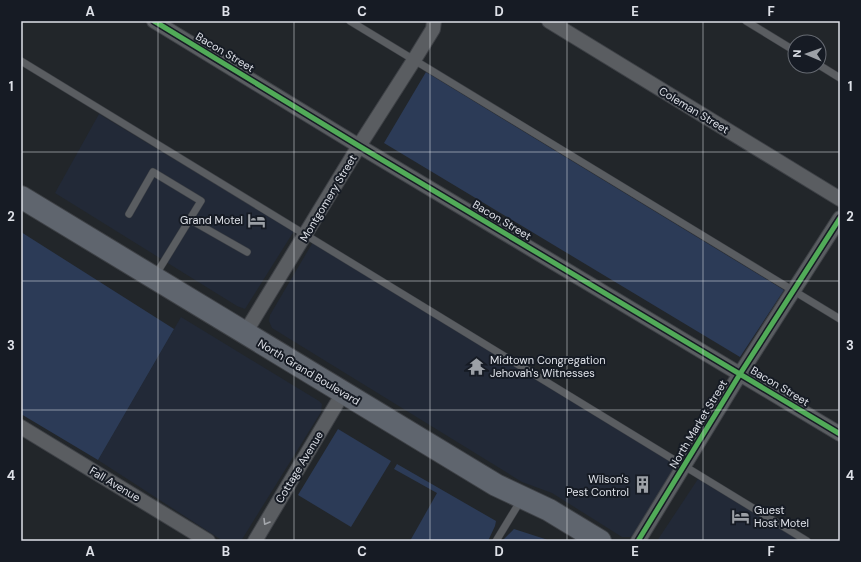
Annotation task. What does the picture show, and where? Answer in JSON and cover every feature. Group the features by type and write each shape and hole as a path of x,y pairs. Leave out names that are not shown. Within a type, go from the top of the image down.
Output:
{"main road":[{"name":"North Grand Boulevard","path":"21,197 496,485 549,510 600,541"}],"street":[{"name":"Bacon Street","path":"154,21 359,146 840,434"},
{"name":"Montgomery Street","path":"245,333 359,146 433,29 434,21"},
{"name":"Coleman Street","path":"549,21 840,199"},
{"name":"North Market Street","path":"638,541 740,374 840,218"},
{"name":"Cottage Avenue","path":"255,541 343,393"},
{"name":"Fall Avenue","path":"21,427 208,541"}],"lane":[{"path":"350,21 840,319"},
{"path":"746,21 787,46"},
{"path":"21,61 807,541"},
{"path":"827,70 840,78"},
{"path":"129,214 153,172 201,201 154,278"},
{"path":"189,219 247,252"},
{"path":"496,541 522,498"}],"shaded area":[{"path":"426,72 784,290 740,357 384,143"},
{"path":"99,114 294,231 245,309 237,306 55,193"},
{"path":"21,232 174,329 98,460 21,414"},
{"path":"313,242 676,465 633,535 630,537 622,537 552,493 522,482 272,328 269,321 270,315"},
{"path":"181,317 322,404 321,412 241,541 223,541 98,460"},
{"path":"338,429 391,461 351,527 298,495"},
{"path":"397,464 496,521 488,541 410,541 437,493 394,469"},
{"path":"698,479 801,541 657,541"},
{"path":"514,529 545,539 549,541 502,541"}],"cycle path":[{"path":"154,21 359,146 840,434"},
{"path":"638,541 740,374 840,218"}],"place":[{"name":"Grand Motel","path":"256,220"},
{"name":"Midtown Congregation Jehovah's Witnesses","path":"477,366"},
{"name":"Wilson's Pest Control","path":"642,485"},
{"name":"Guest Host Motel","path":"741,516"}]}
